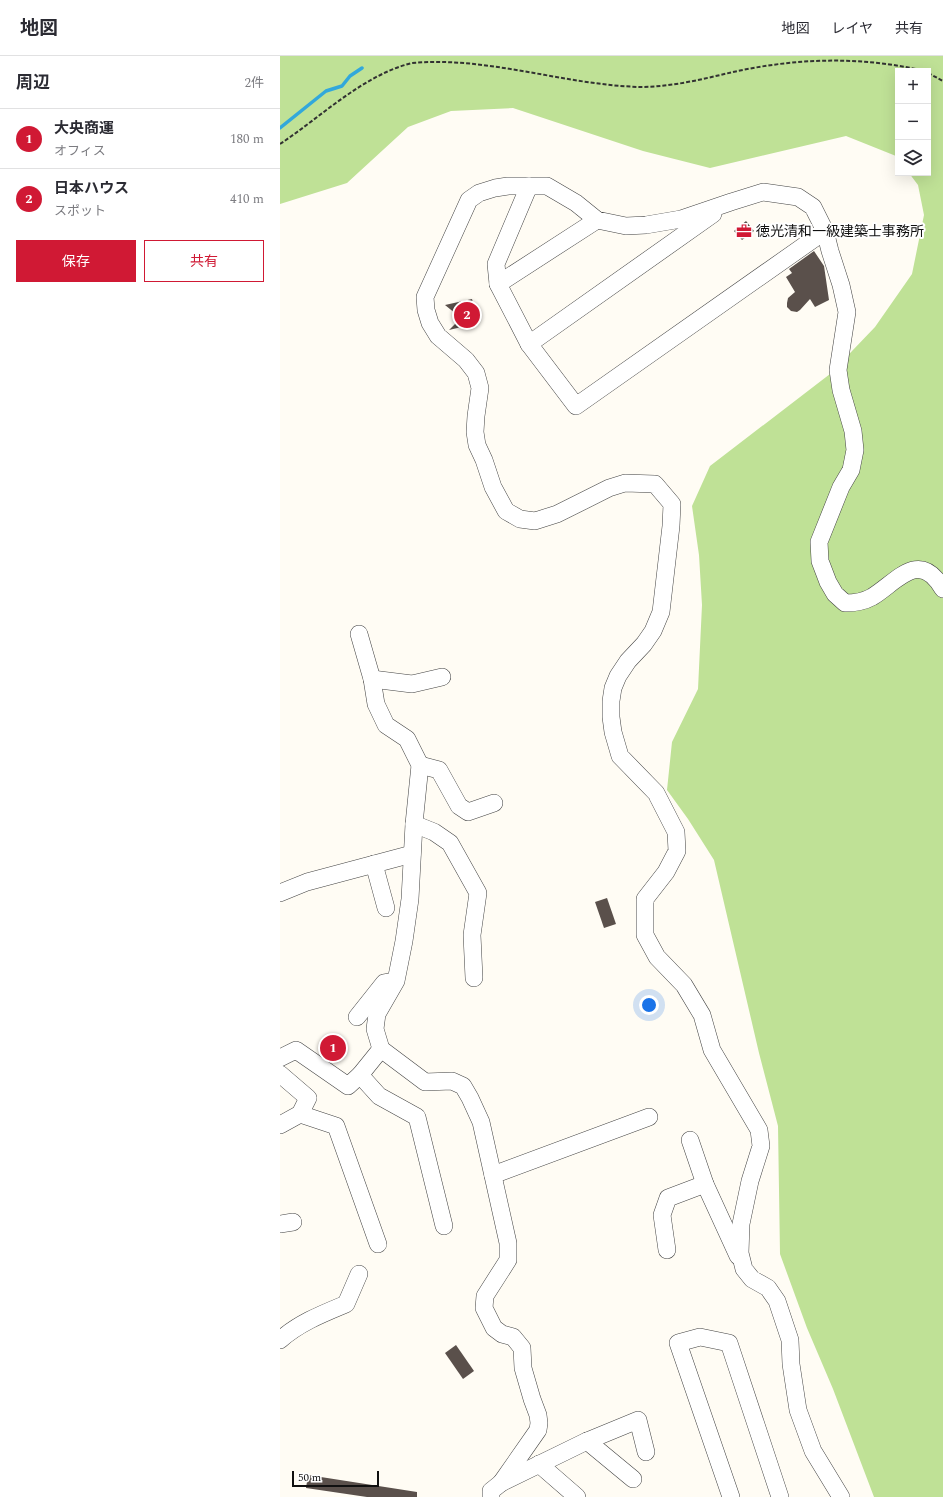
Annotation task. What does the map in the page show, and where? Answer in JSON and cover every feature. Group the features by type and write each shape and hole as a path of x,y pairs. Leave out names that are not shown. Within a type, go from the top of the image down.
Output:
{"street":[{"path":"529,186 496,264 498,284 529,344 576,406 825,231"},
{"path":"744,1269 740,1252 741,1224 750,1181 761,1146 759,1130 712,1050 702,1015 684,985 657,958 646,935 645,899 666,872 677,851 676,832 656,793 620,756 613,732 611,717 613,688 618,676 628,661 644,644 653,631 661,612 671,526 672,504 654,484 625,483 608,488 557,514 535,521 520,519 506,511 493,487 477,445 475,432 480,388 476,373 466,360 438,336 430,323 426,310 425,297 469,200 479,193 495,188 547,186 576,203 597,220 626,226 646,226 681,219 763,192 798,197 813,207 825,231 841,284 847,312 838,370 841,390 853,431 855,450 851,470 841,487 819,542 820,561 828,582 835,594 845,603 857,603 872,597 899,576 911,570 925,571 937,579 943,589"},
{"path":"529,344 731,202"},
{"path":"498,284 597,220"},
{"path":"359,634 372,679 376,704 386,725 407,740 420,765 414,824 410,899 396,981 377,1014 375,1029 380,1049 425,1082 452,1082 463,1086 481,1122 508,1243 508,1260 486,1296 484,1308 494,1328 502,1334 513,1337 522,1348 523,1368 538,1415 539,1423 538,1430 501,1483"},
{"path":"372,679 412,684 442,677"},
{"path":"420,765 439,770 459,806 468,812 494,803"},
{"path":"414,824 434,832 450,843 478,892 472,936 474,978"},
{"path":"280,893 307,882 412,854"},
{"path":"374,864 386,908"},
{"path":"357,1017 384,984 396,981"},
{"path":"280,1058 296,1050 348,1086 360,1075 380,1049"},
{"path":"280,1074 308,1098 300,1114 280,1125"},
{"path":"360,1075 379,1096 417,1117 444,1226"},
{"path":"300,1114 336,1126 378,1244"},
{"path":"493,1175 649,1118"},
{"path":"690,1140 705,1184 744,1269 752,1279 768,1288 778,1301 790,1340 791,1364 798,1410 813,1451 842,1497"},
{"path":"667,1250 662,1215 668,1198 705,1184"},
{"path":"280,1340 289,1332 312,1318 346,1304 359,1274"},
{"path":"731,1497 678,1342 700,1337 729,1343 780,1497"},
{"path":"491,1497 491,1491 501,1483 587,1441 638,1420 646,1452"},
{"path":"587,1441 633,1479"},
{"path":"539,1464 577,1497"}],"path":[{"path":"528,68 623,86 663,86 681,84 757,66 838,57"},
{"path":"280,144 359,88 392,69 412,63 443,59"},
{"path":"898,62 915,68"},
{"path":"931,75 943,81"}],"green space":[{"path":"280,56 943,56 943,1497 874,1497 833,1389 807,1328 780,1254 778,1126 759,1053 714,860 688,819 667,790 672,742 698,689 702,605 699,555 692,506 710,466 830,374 875,327 912,274 924,215 918,185 911,176 931,176 931,68 895,68 895,156 846,136 710,168 643,151 513,108 451,111 408,127 347,183 280,204"}],"building":[{"name":"徳光清和一級建築士事務所","path":"746,221 754,231 742,240 734,231"},
{"path":"814,251 824,266 829,300 815,307 810,299 797,312 791,311 787,307 788,298 795,292 786,277 792,273 789,269"},
{"path":"472,299 478,323 449,330 461,318 445,305"},
{"path":"607,898 616,924 604,928 595,902"},
{"path":"331,1038 344,1051 335,1059 322,1046"},
{"path":"456,1345 474,1371 463,1379 445,1353"},
{"path":"308,1475 417,1492 417,1497 367,1497 306,1488"}],"waterway":[{"path":"280,128 326,91 342,86 350,76 362,68"}],"place":[{"name":"徳光清和一級建築士事務所","path":"744,231"},
{"name":"日本ハウス","path":"467,315"},
{"name":"大央商運","path":"333,1048"}]}
